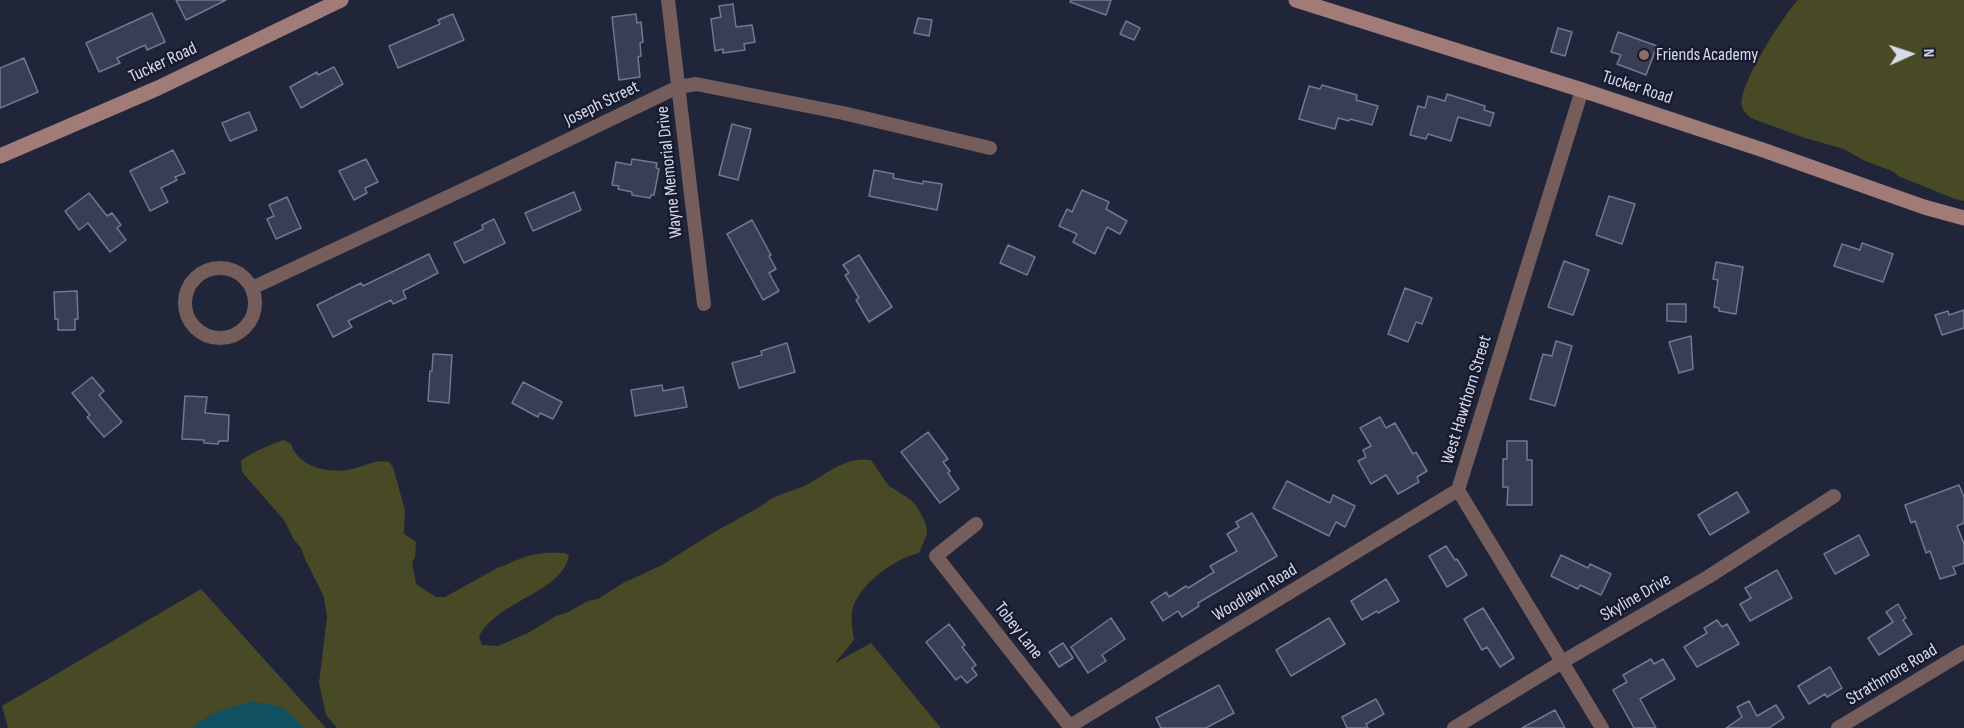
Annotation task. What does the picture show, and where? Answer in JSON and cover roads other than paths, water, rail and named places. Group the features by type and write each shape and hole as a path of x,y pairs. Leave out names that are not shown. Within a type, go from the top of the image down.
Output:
{"main road":[{"name":"Tucker Road","path":"0,156 158,88 341,0"},
{"name":"Tucker Road","path":"1296,0 1582,90 1763,150 1923,207 1964,218"}],"street":[{"name":"Wayne Memorial Drive","path":"668,0 704,304"},
{"name":"Joseph Street","path":"252,288 678,87 696,84 843,113 990,148"},
{"name":"West Hawthorn Street","path":"1582,90 1458,490 1602,728"},
{"path":"218,268 231,270 243,277 252,288 255,301 254,314 247,326 236,335 223,338 209,337 197,330 189,319 186,306 187,292 194,280 205,272 218,268"},
{"name":"Woodlawn Road","path":"1071,727 1458,490"},
{"name":"Skyline Drive","path":"1454,728 1708,577 1834,496"},
{"name":"Tobey Lane","path":"976,524 936,556 1071,727"},
{"name":"Strathmore Road","path":"1838,728 1964,652"}],"water":[{"path":"249,702 280,708 292,715 304,728 192,728 212,715"}],"place":[{"name":"Friends Academy","path":"1644,55"}]}
